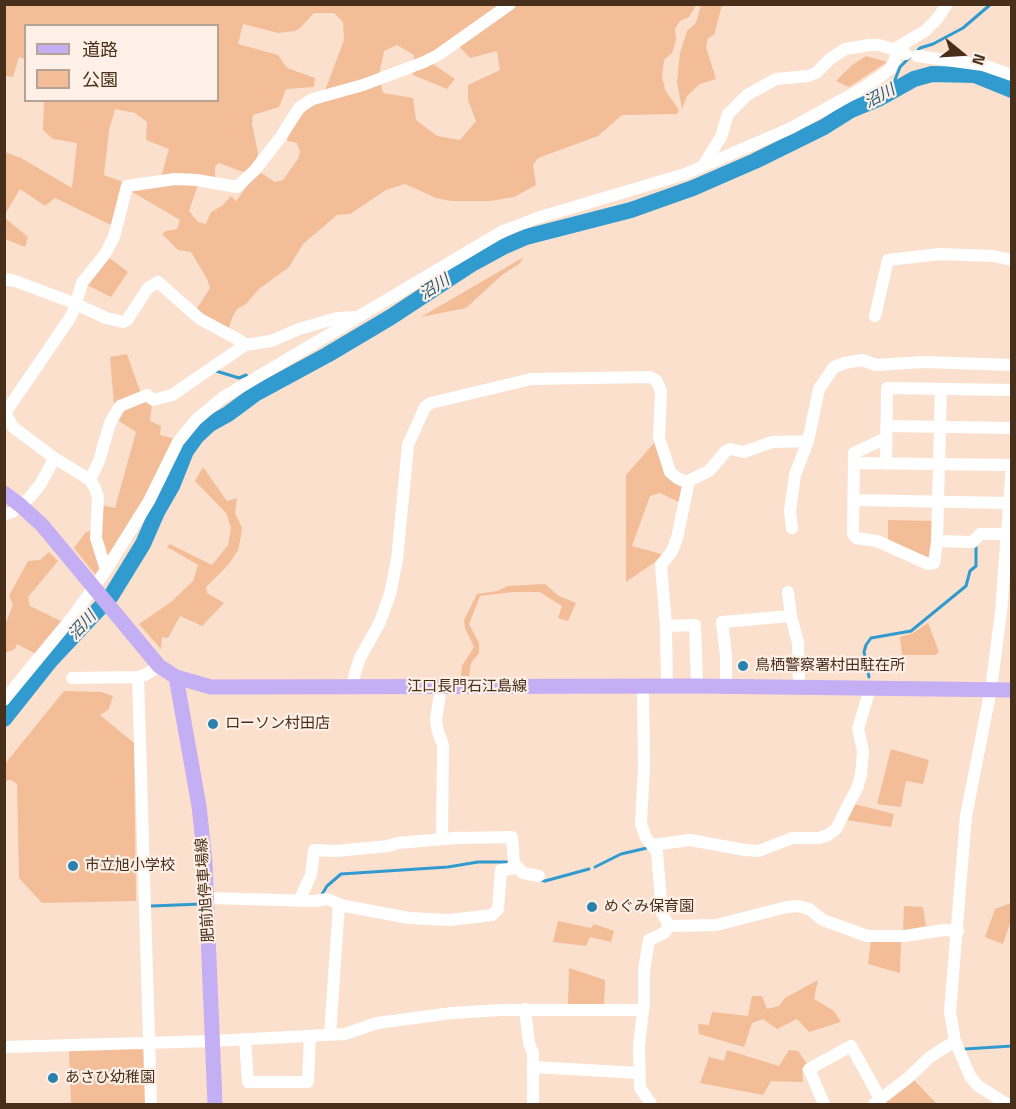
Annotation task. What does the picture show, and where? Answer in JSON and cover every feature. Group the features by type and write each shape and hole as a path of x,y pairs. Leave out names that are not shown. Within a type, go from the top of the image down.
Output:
{"main road":[{"name":"江口長門石江島線","path":"4,493 42,525 159,666 176,677 212,687 697,686 1011,690"},
{"name":"肥前旭停車場線","path":"176,677 199,806 208,898 215,1104"}],"street":[{"path":"106,570 96,538 98,497 90,480 53,457 13,427 5,413 70,318 82,283 105,254 114,237 127,186 175,178 237,187 255,170 306,103 424,62 438,55 510,4"},
{"path":"906,54 898,47 925,31 947,4"},
{"path":"702,167 721,137 728,114 747,95 776,79 816,73 830,59 845,50 879,45 906,54 983,65 1011,75"},
{"path":"4,700 74,615 106,570 149,501 178,442 196,420 222,398 503,231 537,218 686,174 791,128 865,87 890,69 895,60 906,54"},
{"path":"875,316 888,260 940,254 993,256 1011,260"},
{"path":"4,279 74,303 106,318 123,322 127,320 148,288 158,282 200,319 245,345"},
{"path":"90,480 99,461 110,423 120,406 147,396 153,399 171,396 245,345 271,340 337,318 358,317"},
{"path":"792,528 790,519 792,486 808,441 819,389 834,367 862,360 876,364 924,362 1011,365"},
{"path":"352,688 354,673 384,612 392,585 400,535 408,445 425,407 531,379 650,377 656,380 661,390 659,438 670,472 686,482 688,486 672,551 661,564 666,626 667,687"},
{"path":"886,464 887,388 1011,390"},
{"path":"941,389 940,426 938,501 937,541 934,563 928,564 877,541 856,538 853,534 854,453 886,432 940,426 1011,428"},
{"path":"686,482 709,471 730,449 744,452 772,442 808,441"},
{"path":"4,515 12,512 40,485 53,457"},
{"path":"854,463 1011,465 1001,612 991,689 966,816 950,1012 956,1041 970,1076 988,1100 1007,1104"},
{"path":"853,500 1009,503"},
{"path":"937,541 973,542 980,534 1006,534"},
{"path":"788,592 798,643 799,688"},
{"path":"726,687 726,656 722,622 791,616"},
{"path":"666,626 695,625 697,686"},
{"path":"72,678 138,677 159,666"},
{"path":"138,677 151,1104"},
{"path":"441,687 436,720 443,745 442,839"},
{"path":"643,687 644,766 641,824 642,831 657,852 662,913 669,926"},
{"path":"652,845 690,840 759,851 792,838 819,838 828,835 836,829 860,780 863,751 858,729 870,688"},
{"path":"208,898 299,901 327,899 339,904 418,920 449,920 492,915 498,909 501,870 511,869 514,863 512,837 442,839 388,846 314,850 311,875 299,901"},
{"path":"514,863 523,873 538,876"},
{"path":"330,1035 339,904"},
{"path":"669,926 716,925 798,906 809,909 823,920 867,936 905,936 944,930 958,931"},
{"path":"651,1104 640,1088 644,970 649,940 664,933 669,926"},
{"path":"4,1047 213,1041 345,1034 377,1023 452,1013 525,1009 642,1010"},
{"path":"525,1009 533,1053 533,1104"},
{"path":"246,1039 248,1082 308,1082 310,1036"},
{"path":"824,1104 808,1069 851,1047 877,1102 908,1078 930,1056 956,1041"},
{"path":"533,1067 640,1073"}],"green space":[{"path":"694,4 695,7 689,17 680,21 675,29 676,40 672,53 664,60 662,76 665,90 679,110 677,114 622,115 598,136 538,158 533,165 536,185 514,197 490,201 451,201 436,198 405,184 386,190 350,214 337,215 303,244 289,267 237,309 226,330 196,310 210,288 191,252 178,250 162,234 177,229 180,220 129,190 159,184 169,149 146,140 147,122 135,113 115,109 109,130 104,175 123,182 111,225 55,198 45,206 20,189 4,216 5,152 21,158 72,188 77,143 53,139 43,130 44,102 219,102 219,24 24,24 24,59 19,57 13,77 5,76 4,5","holes":["314,13 334,13 343,22 344,40 326,88 286,136 288,141 297,143 300,152 298,159 283,180 275,182 258,171 236,201 231,196 222,206 211,212 206,224 198,222 189,211 198,185 215,179 215,167 219,163 243,172 254,168 258,153 252,124 253,115 279,107 286,89 314,87 315,78 287,68 278,55 238,44 243,24 278,33 295,31","453,40 470,58 497,51 500,70 468,85 468,100 476,121 460,140 437,136 416,120 413,98 383,93 379,75 384,51 397,45 414,55 413,75 447,89 455,79 433,64"]},
{"path":"701,5 722,5 714,35 708,38 706,47 716,79 700,84 687,96 682,109 677,82 680,53 687,31 696,23"},
{"path":"866,56 887,62 849,87 836,81 852,65"},
{"path":"5,218 28,237 25,247 5,239"},
{"path":"107,256 128,272 111,297 85,284"},
{"path":"524,257 519,264 502,275 466,308 421,317"},
{"path":"127,354 141,394 114,405 110,357"},
{"path":"143,401 152,404 150,421 161,426 160,435 176,439 147,498 107,561 99,537 101,505 115,508 136,432 116,419 126,408"},
{"path":"655,442 684,486 681,503 660,493 650,496 632,546 665,555 626,582 626,475"},
{"path":"203,467 227,501 237,498 235,513 242,528 238,550 229,564 206,587 207,593 224,603 202,626 180,616 168,638 162,637 161,649 139,624 171,602 193,581 198,565 167,547 170,544 212,565 228,545 231,528 226,513 195,481"},
{"path":"888,520 935,521 932,556 928,560 888,543"},
{"path":"91,530 102,570 97,577 74,548 85,533"},
{"path":"49,552 58,561 28,597 30,606 63,622 36,654 17,644 15,649 5,653 5,625 13,605 9,596 28,561 40,560"},
{"path":"545,584 559,596 576,603 568,621 558,618 562,606 540,592 480,596 469,624 479,643 479,653 471,663 469,676 461,676 462,666 474,647 465,628 464,620 477,594 497,591 508,586"},
{"path":"928,623 939,652 935,655 902,655 900,637 913,633"},
{"path":"64,691 101,692 113,696 109,709 100,715 134,743 136,901 42,903 19,878 17,784 11,780 5,781 4,765"},
{"path":"891,749 929,760 923,784 906,781 901,807 877,804"},
{"path":"854,804 894,814 891,827 846,820"},
{"path":"1011,903 1011,920 1003,944 985,937 995,909"},
{"path":"904,906 923,907 926,926 903,931"},
{"path":"558,921 591,928 594,924 614,931 611,942 590,937 586,946 553,942"},
{"path":"871,940 901,940 900,973 868,964"},
{"path":"569,968 605,980 604,1007 568,1006"},
{"path":"818,980 814,999 834,1011 841,1022 809,1032 797,1019 777,1029 763,1019 752,1023 744,1047 699,1034 698,1024 709,1025 712,1012 748,1016 752,996 762,996 767,1009 779,1006 785,998"},
{"path":"142,1048 146,1052 147,1104 71,1104 69,1050"},
{"path":"727,1050 779,1066 789,1050 798,1051 808,1065 802,1069 803,1082 771,1081 763,1095 700,1083 709,1057 724,1061"},
{"path":"914,1080 937,1104 882,1104"}],"waterway":[{"path":"915,53 920,48 933,44 963,28 991,4"},
{"path":"891,90 900,67 910,57"},
{"name":"沼川","path":"4,719 50,661 111,596 143,544 172,486 186,451 196,437 210,424 255,394 327,355 391,317 470,265 503,247 526,237 631,210 693,188 824,127 851,110 880,98 914,79 932,74 975,75 1012,90"},
{"path":"216,371 239,378 246,375 249,378"},
{"path":"869,677 864,652 871,638 911,631 966,586 970,571 976,566 976,545"},
{"path":"595,867 621,854 647,848"},
{"path":"321,896 327,886 341,874 448,867 478,862 507,862"},
{"path":"539,880 545,881 589,869"},
{"path":"151,906 202,904"},
{"path":"965,1049 1012,1046"}],"place":[{"name":"鳥栖警察署村田駐在所","path":"743,666"},
{"name":"ローソン村田店","path":"213,724"},
{"name":"市立旭小学校","path":"73,866"},
{"name":"めぐみ保育園","path":"592,907"},
{"name":"あさひ幼稚園","path":"53,1078"}]}
